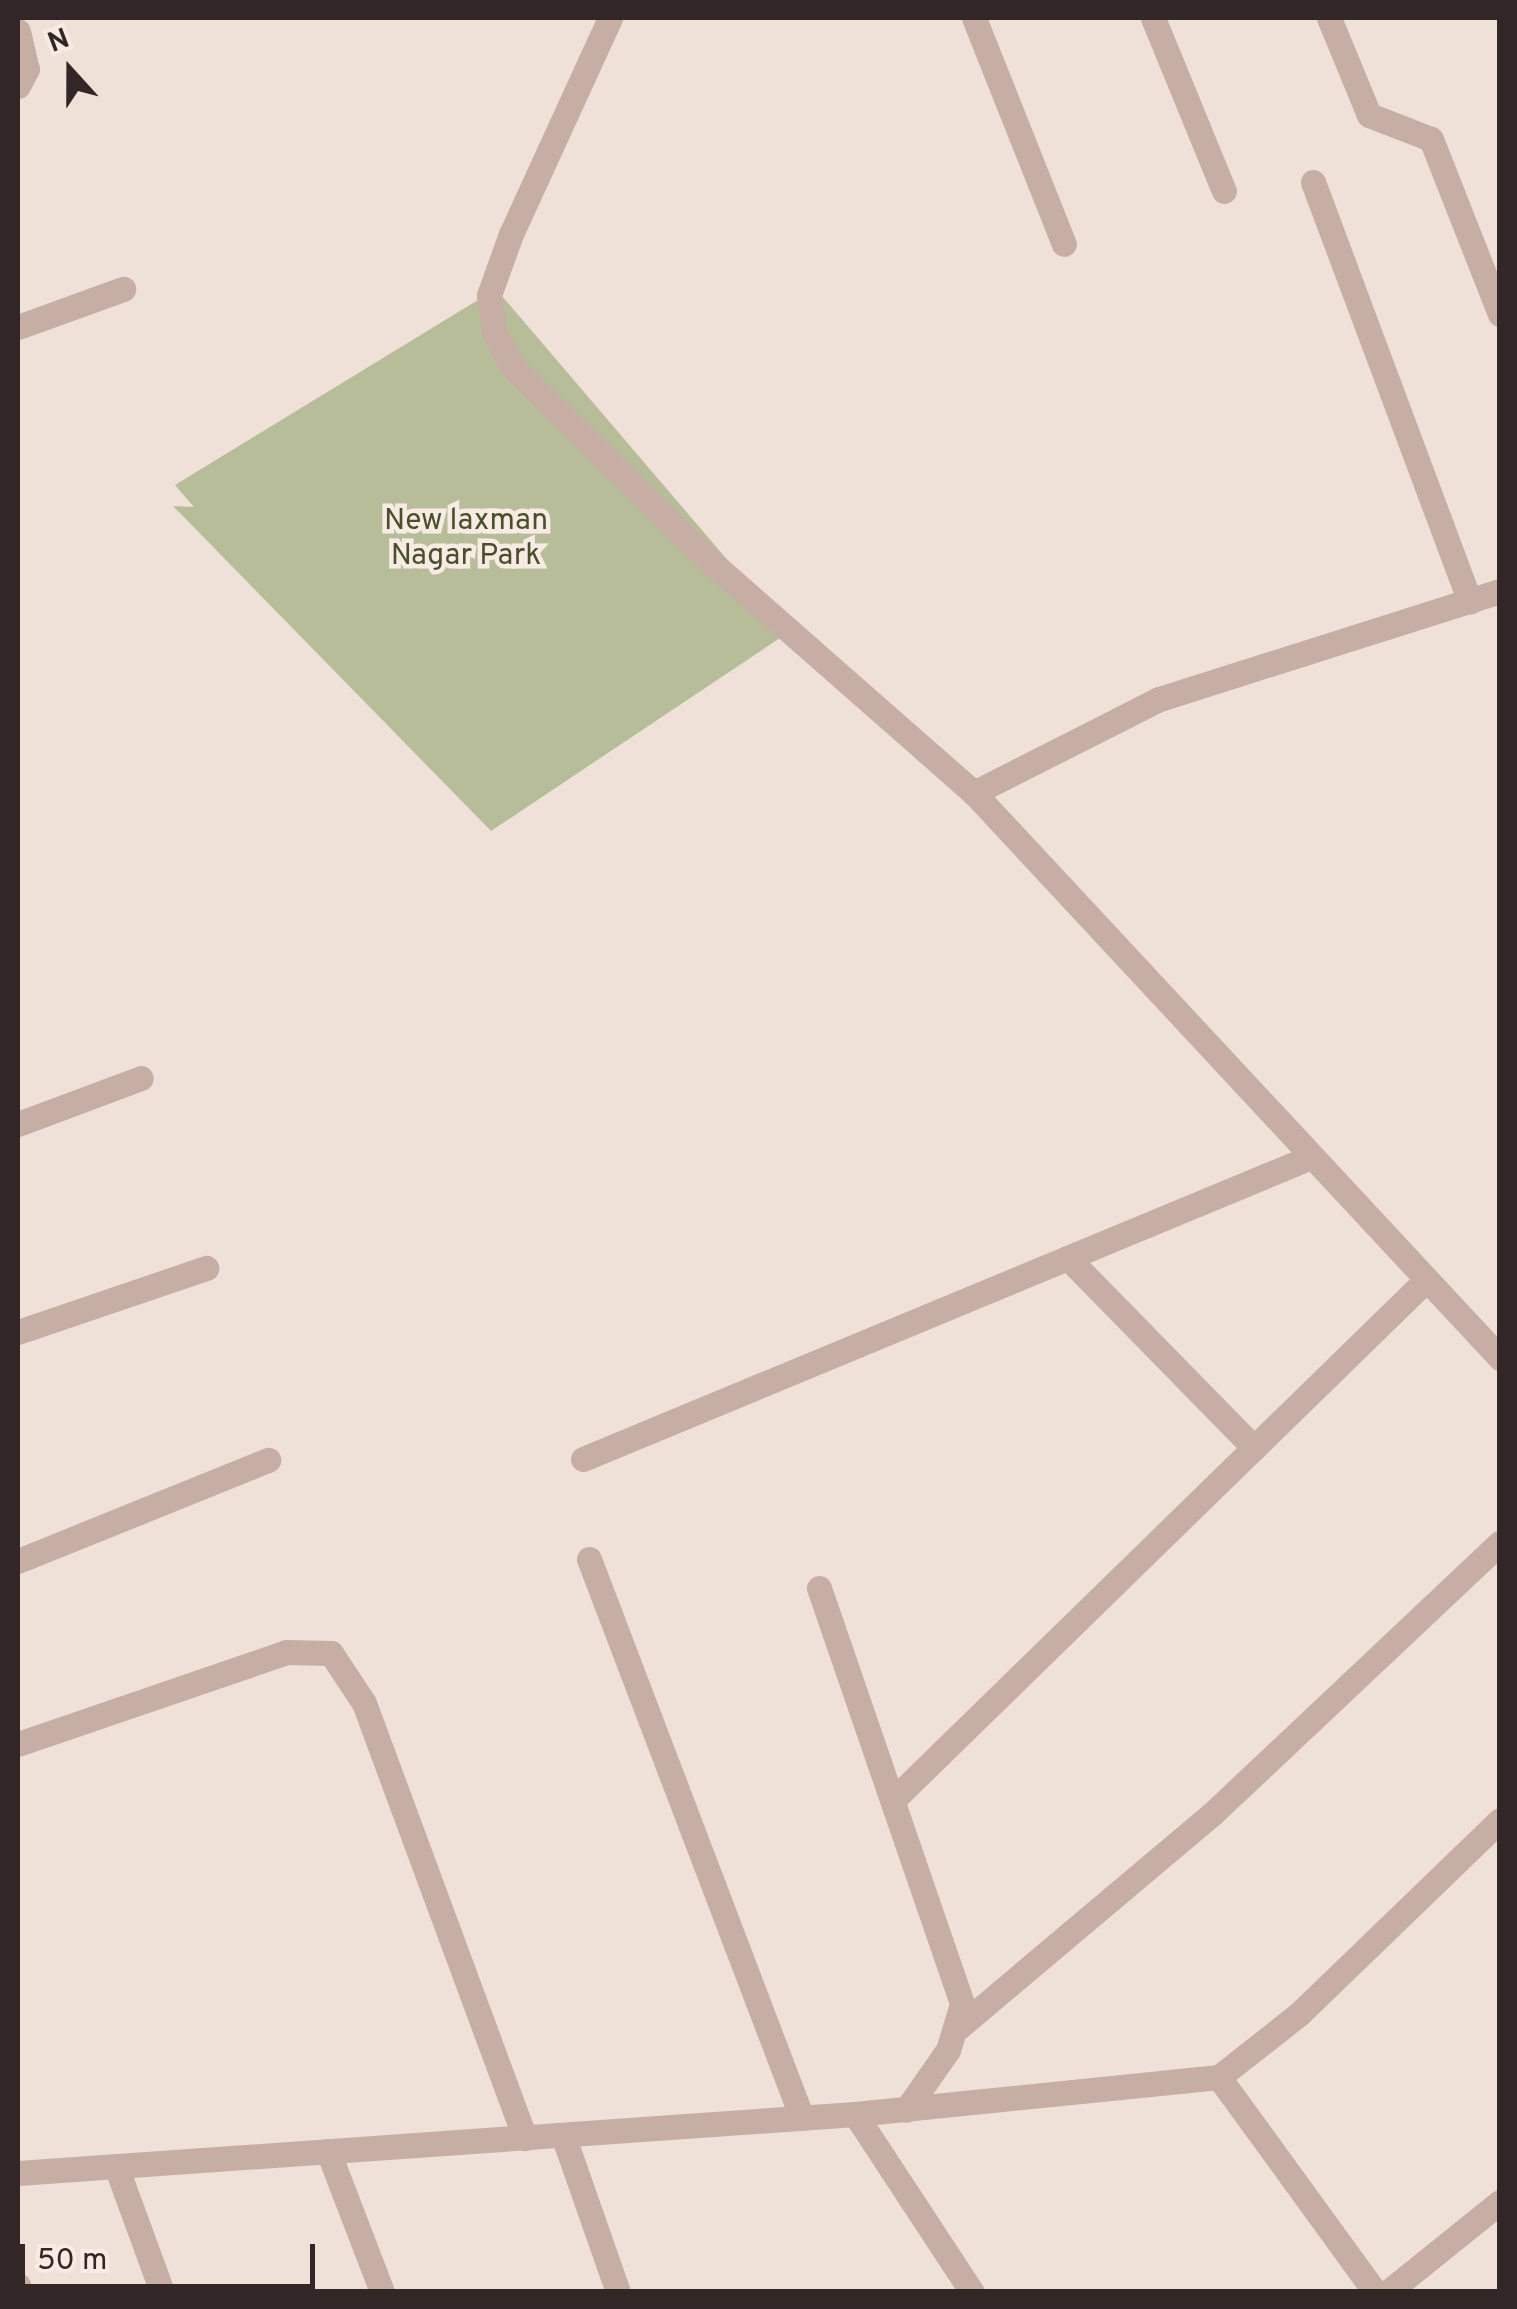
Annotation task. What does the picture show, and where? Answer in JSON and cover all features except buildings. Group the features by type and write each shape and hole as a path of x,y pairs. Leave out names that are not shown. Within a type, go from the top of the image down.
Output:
{"street":[{"path":"610,18 511,234 488,295 494,332 513,367 711,562 974,793 1500,1358"},
{"path":"974,18 1064,244"},
{"path":"1154,18 1224,191"},
{"path":"1329,18 1369,116 1430,140 1500,314"},
{"path":"18,30 28,69 18,86"},
{"path":"1313,182 1470,602"},
{"path":"18,327 123,289"},
{"path":"974,793 1158,699 1500,591"},
{"path":"18,1124 141,1078"},
{"path":"584,1459 1311,1157"},
{"path":"1068,1258 1254,1448"},
{"path":"18,1332 206,1268"},
{"path":"894,1800 1426,1280"},
{"path":"18,1562 268,1460"},
{"path":"906,2110 959,2027 1212,1814 1500,1544"},
{"path":"589,1559 802,2118"},
{"path":"818,1588 954,1975 959,2027"},
{"path":"18,1744 51,1740 286,1652 331,1653 364,1703 525,2138"},
{"path":"18,2172 906,2110 1219,2077 1299,2014 1500,1820"},
{"path":"1219,2077 1375,2292"},
{"path":"855,2114 972,2292"},
{"path":"563,2135 618,2292"},
{"path":"328,2151 382,2292"},
{"path":"116,2166 162,2292"},
{"path":"1388,2292 1500,2202"}],"green space":[{"name":"New laxman Nagar Park","path":"496,289 789,632 491,831 173,506 194,507 175,485"}]}
